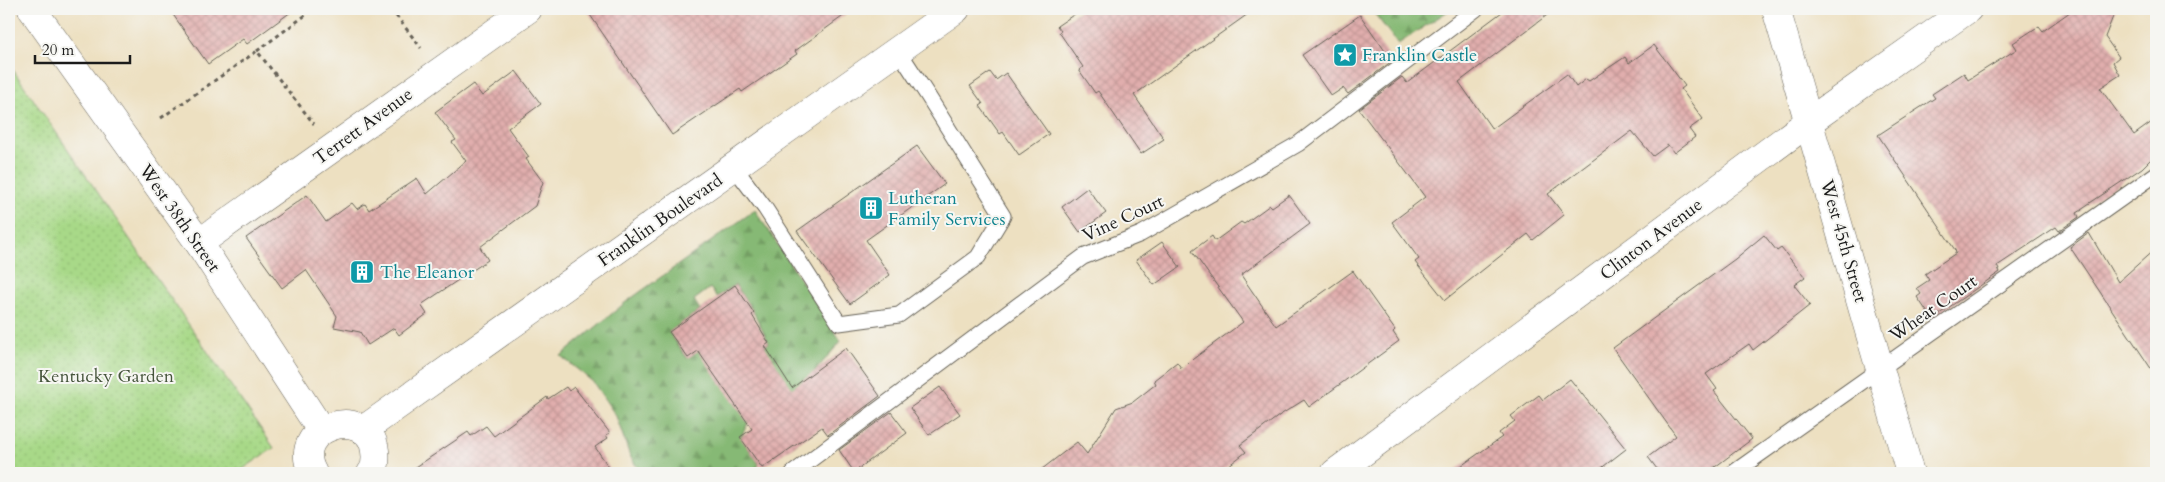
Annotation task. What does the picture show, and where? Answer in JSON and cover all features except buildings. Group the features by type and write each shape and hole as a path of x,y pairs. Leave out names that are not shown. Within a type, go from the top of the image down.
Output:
{"street":[{"name":"West 38th Street","path":"32,9 199,244 321,430"},
{"name":"Terrett Avenue","path":"199,244 528,9"},
{"name":"Franklin Boulevard","path":"363,430 956,9"},
{"name":"West 45th Street","path":"1776,9 1810,121 1910,473"},
{"name":"Clinton Avenue","path":"1335,473 1810,121 1968,9"},
{"path":"309,472 308,455 310,445 321,430 333,424 344,423 354,425 363,430 375,447 376,459 371,473"}],"lane":[{"name":"Vine Court","path":"793,473 1083,257 1141,234 1298,144 1476,9"},
{"path":"734,167 765,208 839,323 899,314 978,257 1003,216 898,50"},
{"name":"Wheat Court","path":"1733,473 2156,174"}],"path":[{"path":"161,118 314,9"},
{"path":"391,9 421,49"},
{"path":"257,51 315,125"}],"green space":[{"path":"1371,9 1451,9 1398,44"},
{"name":"Kentucky Garden","path":"11,67 274,448 237,473 9,473 9,68"},
{"path":"755,210 841,341 816,370 806,421 765,346 769,343 754,313 735,285 719,296 716,296 710,288 694,300 700,310 669,332 687,358 705,346 748,423 741,437 759,464 753,473 641,473 630,456 616,416 593,382 561,356 626,302"}],"place":[{"name":"Franklin Castle","path":"1345,55"},
{"name":"Lutheran Family Services","path":"871,208"},
{"name":"The Eleanor","path":"362,272"}]}
